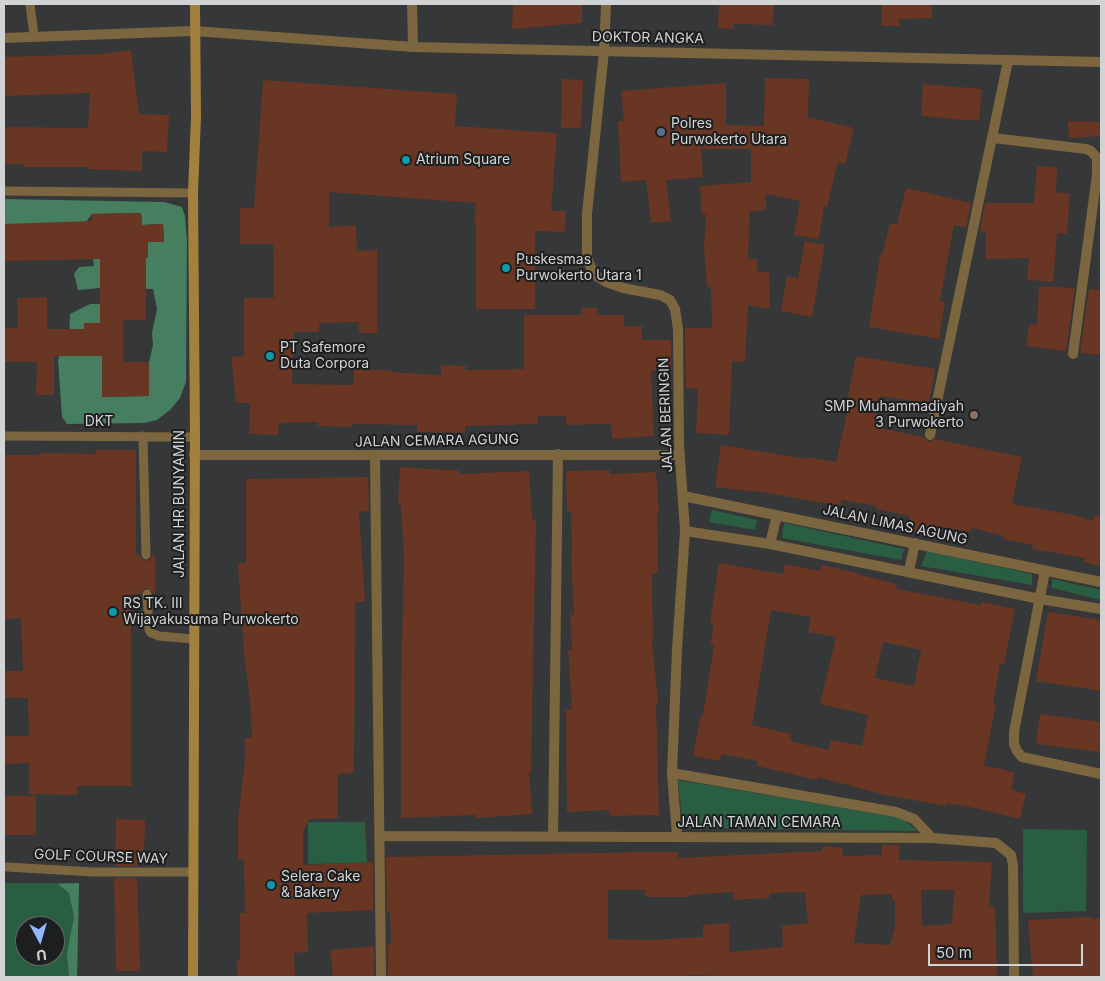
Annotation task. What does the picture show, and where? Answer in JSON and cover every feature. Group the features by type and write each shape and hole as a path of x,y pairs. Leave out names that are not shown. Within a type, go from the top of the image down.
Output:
{"main road":[{"name":"JALAN HR BUNYAMIN","path":"193,977 195,437 193,193 196,116 194,4"}],"street":[{"path":"412,4 412,47"},
{"name":"JALAN BERINGIN","path":"606,4 604,51 587,214 587,258 592,270 598,277 623,288 660,295 670,300 675,310 678,329 679,444 685,531 677,649 672,773 677,836"},
{"name":"DOKTOR ANGKA","path":"4,38 194,31 412,47 1101,62"},
{"path":"930,435 1008,61"},
{"path":"993,138 1086,149 1099,159 1072,354"},
{"path":"553,836 558,454"},
{"name":"JALAN CEMARA AGUNG","path":"194,455 680,455"},
{"path":"375,456 381,977"},
{"name":"JALAN LIMAS AGUNG","path":"683,496 1101,582"},
{"path":"770,544 777,515"},
{"path":"685,531 770,544 1040,599 1101,609"},
{"path":"909,571 916,543"},
{"path":"1045,571 1014,732 1014,744 1016,751 1022,757 1101,774"},
{"path":"672,773 896,812 914,819 932,838"},
{"name":"JALAN TAMAN CEMARA","path":"379,836 932,838 996,843 1011,855 1013,865 1014,977"}],"lane":[{"path":"30,4 34,36"},
{"path":"4,191 193,193"},
{"name":"DKT","path":"4,436 195,437"},
{"path":"143,436 146,555"},
{"path":"147,594 149,630 151,633 159,636 193,639"},
{"name":"GOLF COURSE WAY","path":"7,867 93,872 194,872"}],"green space":[{"path":"4,199 164,202 182,207 185,216 187,242 186,382 180,398 170,410 157,420 144,423 67,424 62,417 58,360 62,347 69,342 70,314 90,304 100,304 100,323 84,323 84,355 102,356 102,397 149,396 149,362 157,309 153,289 100,288 78,290 74,274 79,267 94,266 93,259 148,258 148,242 164,242 163,224 142,225 141,213 92,214 86,222 5,260"},
{"path":"712,510 757,520 755,530 709,522"},
{"path":"784,523 904,549 901,560 782,538"},
{"path":"927,551 1032,574 1032,585 921,566"},
{"path":"1052,579 1101,590 1101,600 1052,588"},
{"path":"678,780 902,818 917,831 683,828"},
{"path":"308,822 365,822 367,863 308,864"},
{"path":"1023,829 1087,830 1086,911 1023,913"},
{"path":"4,883 79,883 77,977 4,977"},
{"path":"79,883 77,977 69,977 67,954 74,917 69,893 58,884"}],"building":[{"path":"513,4 582,4 582,23 512,29"},
{"path":"719,4 774,4 773,25 734,24 734,29 718,28"},
{"path":"882,4 932,4 932,18 899,19 899,26 882,26"},
{"path":"131,50 139,114 169,115 167,152 142,151 142,171 87,169 87,167 23,167 23,164 4,164 4,127 88,128 90,93 4,96 4,57 100,54"},
{"path":"765,78 809,79 808,117 854,128 845,164 838,162 827,207 824,206 819,239 794,235 800,201 766,194 766,210 750,211 748,259 757,259 757,271 769,273 770,309 748,305 745,362 732,361 729,435 696,433 698,389 686,388 685,328 712,328 711,287 707,287 704,248 706,214 702,215 700,186 751,182 751,149 701,149 703,177 666,180 671,221 651,223 646,180 621,182 618,121 624,121 621,91 726,83 726,125 764,126"},
{"path":"562,79 583,80 581,128 561,128"},
{"path":"263,80 457,94 455,126 557,133 551,211 566,211 565,232 535,231 535,309 476,309 476,223 474,223 476,203 329,192 329,227 356,225 357,251 377,250 377,333 359,333 358,322 319,323 319,332 294,332 292,384 354,385 354,370 391,370 391,372 441,375 441,365 466,366 466,370 524,369 524,315 581,315 581,308 597,308 597,315 624,315 624,326 642,326 642,340 671,340 671,369 651,371 654,436 612,439 611,424 566,425 566,416 538,416 538,424 465,426 465,433 417,432 417,425 352,424 352,427 318,426 318,422 279,423 278,435 249,434 250,403 236,403 231,357 244,356 244,298 274,298 273,244 240,244 240,208 254,208"},
{"path":"923,84 982,89 979,121 921,116"},
{"path":"1068,121 1101,122 1101,136 1069,138"},
{"path":"1037,166 1057,167 1056,192 1070,194 1067,234 1057,233 1053,282 1027,280 1029,258 986,259 986,232 980,231 985,203 1034,203"},
{"path":"906,188 971,203 966,228 954,225 940,301 945,302 939,339 869,327 880,255 882,255 890,223 897,224"},
{"path":"141,213 142,225 163,224 164,242 148,242 148,258 146,258 146,320 123,320 123,362 149,362 149,396 102,397 102,356 54,356 54,395 36,395 37,362 4,362 4,328 18,328 17,298 47,297 47,329 84,329 84,323 100,323 100,259 4,261 4,224 92,221 92,214"},
{"path":"805,241 825,245 812,317 781,311 787,276 798,278"},
{"path":"1039,286 1075,288 1066,351 1026,346 1029,324 1037,325"},
{"path":"1089,289 1101,290 1101,355 1080,353"},
{"path":"856,356 935,369 929,404 881,396 875,427 923,437 929,442 935,439 1022,457 1012,504 1075,515 1093,521 1095,515 1101,516 1101,566 1084,562 1085,558 1032,549 1033,545 1003,539 1004,536 972,528 971,532 942,527 940,538 910,532 909,516 876,509 876,506 842,500 840,506 756,491 715,487 721,445 836,462 847,413 845,412"},
{"path":"96,450 136,450 136,555 140,555 141,559 146,561 150,560 152,555 155,555 155,594 147,588 143,589 141,594 131,594 131,786 77,786 77,795 29,794 29,763 4,764 4,736 29,736 28,698 4,698 4,671 23,671 21,618 4,619 4,455 39,455 39,453 96,454"},
{"path":"400,467 460,471 459,474 529,471 532,519 536,520 531,771 529,771 532,814 476,818 476,815 401,818 401,687 404,557 401,506 398,505"},
{"path":"610,470 610,474 656,472 659,513 657,513 658,573 652,574 652,640 658,703 656,704 659,815 610,816 609,810 567,812 566,710 572,709 568,650 572,650 570,615 574,615 571,512 567,512 566,471"},
{"path":"368,477 369,511 359,512 365,601 355,602 354,773 338,774 338,818 310,819 303,830 303,865 373,862 373,910 307,913 308,952 294,953 295,977 238,977 240,913 245,913 244,860 238,860 238,818 245,760 245,738 252,738 238,563 246,563 246,479"},
{"path":"719,563 783,574 785,564 820,571 822,565 897,584 896,589 981,605 982,602 1015,609 1004,664 1000,664 993,704 996,704 984,766 1015,773 1011,790 1026,794 1020,819 970,807 946,803 946,806 885,795 818,777 817,780 757,766 758,761 721,754 720,761 693,756 701,715 703,715 714,646 710,645 714,623 710,622","holes":["771,610 811,617 808,632 836,637 820,704 868,715 862,746 831,740 829,750 790,741 791,734 752,725","883,642 921,650 914,686 875,678"]},
{"path":"1048,612 1101,620 1101,691 1036,681"},
{"path":"1040,714 1101,722 1101,752 1036,744"},
{"path":"4,796 36,796 36,835 4,835"},
{"path":"116,819 145,820 144,864 137,863 137,866 115,866"},
{"path":"882,845 899,845 899,860 992,862 989,907 995,907 997,977 746,977 690,975 690,977 388,977 388,944 391,944 390,912 387,912 386,857 678,852 678,858 822,851 823,846 843,848 842,856 882,855","holes":["608,890 646,890 645,897 690,897 690,895 733,892 733,900 770,898 769,893 805,892 808,923 782,926 783,947 729,952 729,923 703,925 703,937 650,940 608,939","921,890 954,890 952,924 922,926","892,894 892,900 895,900 895,928 890,945 854,943 861,895"]},
{"path":"114,878 137,878 140,971 116,971"},
{"path":"1091,917 1091,919 1101,918 1101,977 1033,977 1028,920"},
{"path":"374,946 374,977 333,977 330,950"}],"place":[{"name":"Polres Purwokerto Utara","path":"661,132"},
{"name":"Atrium Square","path":"406,160"},
{"name":"Puskesmas Purwokerto Utara 1","path":"506,268"},
{"name":"PT Safemore Duta Corpora","path":"270,356"},
{"name":"SMP Muhammadiyah 3 Purwokerto","path":"974,415"},
{"name":"RS TK. III Wijayakusuma Purwokerto","path":"113,612"},
{"name":"Selera Cake & Bakery","path":"271,885"}]}
